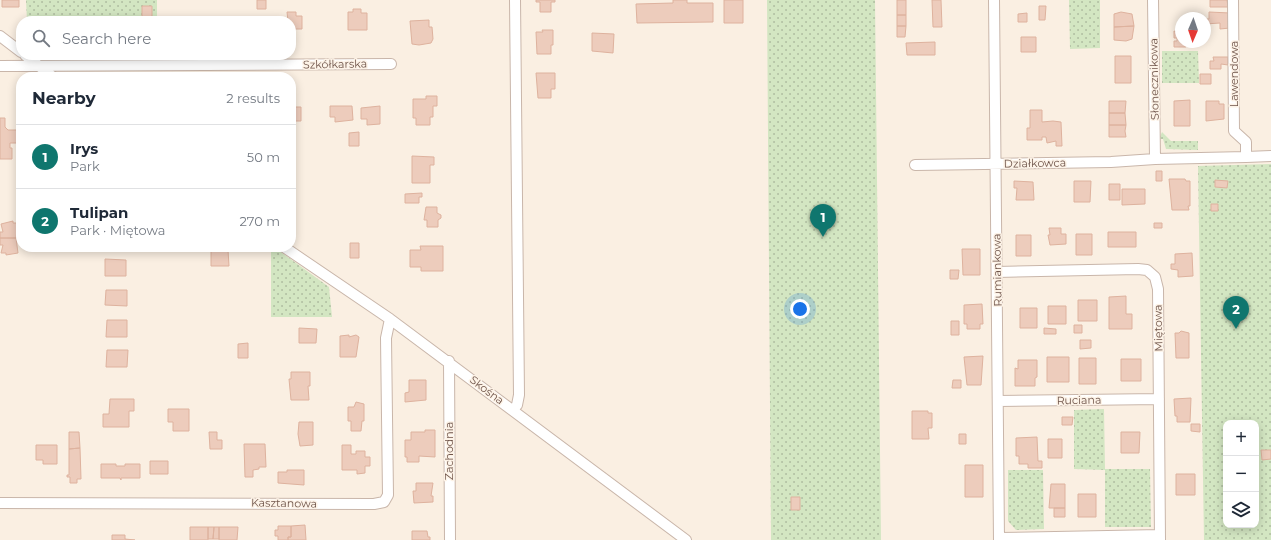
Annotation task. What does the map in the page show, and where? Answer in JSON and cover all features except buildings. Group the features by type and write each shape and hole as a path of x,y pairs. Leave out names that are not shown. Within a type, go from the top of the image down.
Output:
{"street":[{"path":"513,410 517,404 519,395 515,0"},
{"name":"Rumiankowa","path":"994,0 999,539"},
{"name":"Słonecznikowa","path":"1153,0 1155,159"},
{"name":"Lawendowa","path":"1233,0 1234,131 1246,142 1246,156"},
{"path":"0,36 16,48"},
{"path":"31,60 47,72"},
{"name":"Szkółkarska","path":"0,66 391,64"},
{"path":"1246,156 1271,156"},
{"name":"Działkowca","path":"916,165 1111,162 1246,156"},
{"name":"Skośna","path":"291,252 390,318 449,361 686,540"},
{"name":"Miętowa","path":"997,272 1138,269 1152,273 1155,277 1158,289 1160,537"},
{"name":"Kasztanowa","path":"0,503 374,504 384,502 388,496 386,338 390,318"},
{"name":"Zachodnia","path":"449,361 450,540"},
{"name":"Ruciana","path":"998,401 1159,399"},
{"path":"999,539 1160,537"}],"green space":[{"path":"26,0 157,0 157,16 27,16"},
{"path":"767,0 875,0 881,540 771,540"},
{"path":"1069,0 1100,0 1100,48 1070,49"},
{"path":"1162,51 1198,51 1199,83 1162,83"},
{"path":"51,60 158,60 158,61"},
{"path":"1162,132 1171,141 1198,141 1198,150 1166,149 1163,139 1159,139"},
{"path":"1271,164 1271,540 1204,540 1198,166"},
{"path":"271,252 281,252 329,287 332,317 271,317"},
{"path":"1104,409 1105,469 1150,469 1151,527 1105,527 1105,470 1074,469 1074,410"},
{"path":"1008,470 1043,470 1044,529 1016,530 1008,521"}],"place":[{"name":"Irys","path":"823,237"},
{"name":"Tulipan","path":"1236,329"}]}
